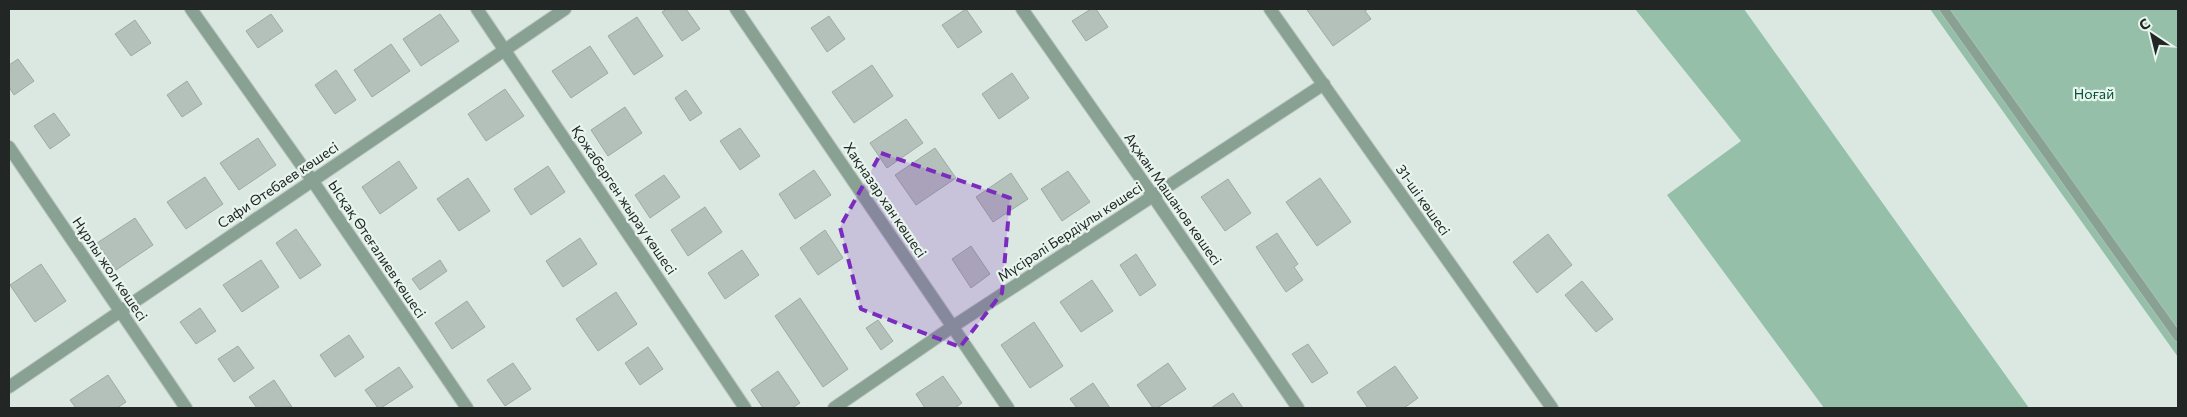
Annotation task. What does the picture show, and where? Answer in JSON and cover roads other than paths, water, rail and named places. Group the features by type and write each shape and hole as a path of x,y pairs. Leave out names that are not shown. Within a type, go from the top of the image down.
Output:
{"street":[{"name":"Ысқақ Өтеғалиев көшесі","path":"191,9 312,180 467,408"},
{"name":"Қожаберген жырау көшесі","path":"477,9 745,408"},
{"name":"Сафи Өтебаев көшесі","path":"9,387 565,9"},
{"name":"Хақназар хан көшесі","path":"736,9 1008,408"},
{"name":"Ақжан Машанов көшесі","path":"1022,9 1154,196 1298,408"},
{"name":"31-ші көшесі","path":"1270,9 1552,408"},
{"name":"Мүсірәлі Бердіұлы көшесі","path":"834,408 952,327 1324,84"},
{"name":"Нұрлы жол көшесі","path":"9,147 186,408"}],"lane":[{"path":"1944,9 2178,337"}],"park label":[{"name":"Ноғай","path":"2094,94"}]}
